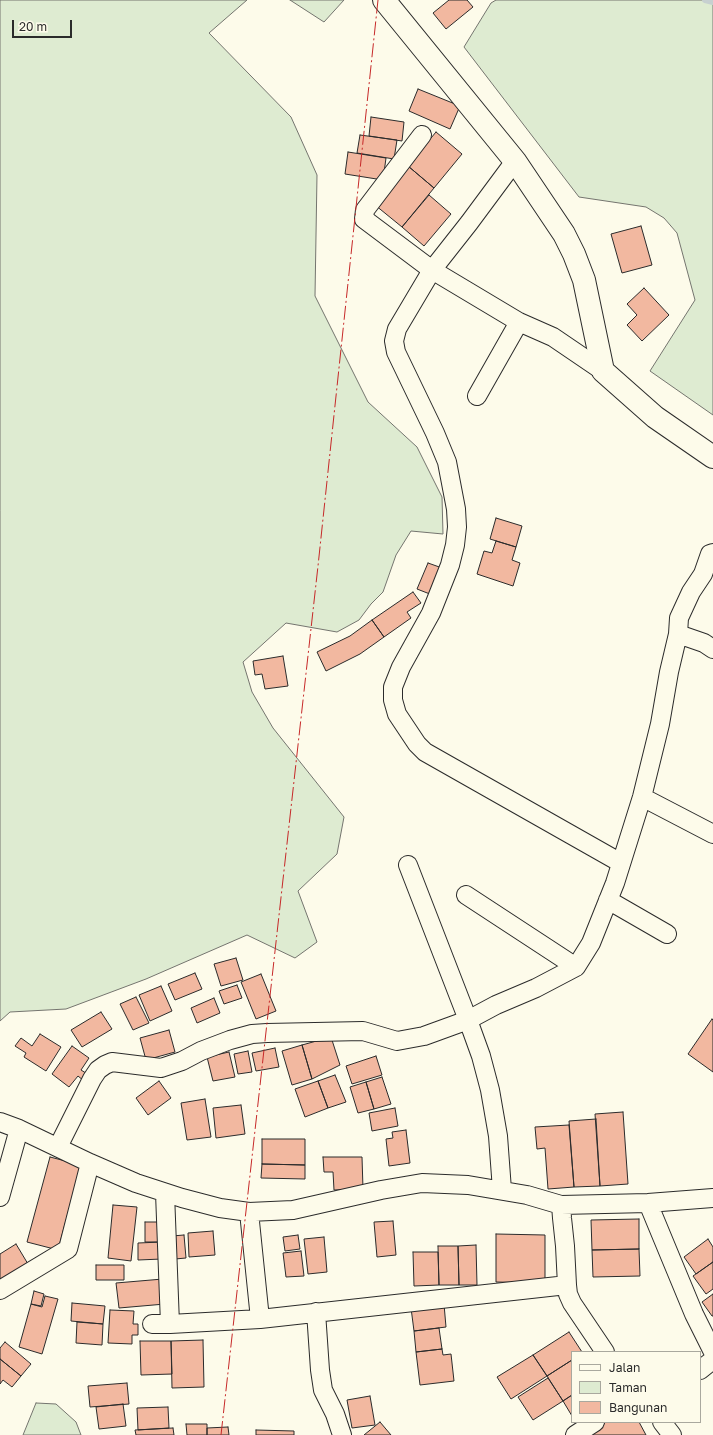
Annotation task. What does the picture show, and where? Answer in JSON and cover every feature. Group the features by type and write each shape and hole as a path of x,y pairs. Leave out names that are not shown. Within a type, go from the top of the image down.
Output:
{"street":[{"path":"384,0 515,161 564,234 584,280 603,371"},
{"path":"422,135 365,210 364,219 432,270 519,322 553,337 603,371 655,417 713,458"},
{"path":"515,161 432,270 398,329 394,341 396,352 447,462 456,509 457,527 455,545 442,587 431,613 401,667 393,688 393,700 397,714 417,744 425,752 621,862"},
{"path":"477,396 519,322"},
{"path":"58,1147 92,1079 98,1070 104,1065 112,1062 161,1068 182,1061 201,1051 230,1040 252,1034 363,1031 397,1041 424,1036 468,1020 496,1005 536,988 576,967 591,943 615,883 642,797 660,724 669,672 678,634 679,618 703,574 710,554 713,553"},
{"path":"678,634 704,643 713,649"},
{"path":"642,797 713,834"},
{"path":"408,865 468,1020 490,1090 498,1136 502,1190"},
{"path":"466,895 576,967"},
{"path":"608,900 666,934"},
{"path":"0,1122 19,1129 136,1183 182,1198 220,1208 248,1212 293,1210 374,1191 422,1183 468,1185 502,1190 527,1195 562,1205 648,1203 713,1198"},
{"path":"0,1197 19,1129"},
{"path":"0,1290 68,1249 90,1163"},
{"path":"165,1192 170,1324"},
{"path":"648,1203 694,1314 713,1352"},
{"path":"562,1205 567,1285 572,1303 604,1351"},
{"path":"248,1212 260,1319"},
{"path":"152,1324 260,1319 567,1285"},
{"path":"316,1312 320,1370 323,1390 335,1414 342,1435"},
{"path":"701,1369 713,1360"},
{"path":"575,1435 593,1423"},
{"path":"663,1423 672,1435"}],"green space":[{"path":"0,0 247,0 209,33 291,117 317,175 315,296 368,402 417,447 442,497 443,534 411,531 396,555 383,592 371,604 359,620 337,632 286,623 243,662 252,692 273,728 344,817 337,854 298,891 317,942 295,958 247,935 146,979 66,1009 10,1012 0,1021"},
{"path":"290,0 344,0 324,22"},
{"path":"496,0 713,0 713,415 650,371 695,300 677,233 664,218 646,207 579,197 464,47 491,3"},
{"path":"36,1403 56,1404 76,1422 81,1435 23,1435"}],"building":[{"path":"449,0 467,0 473,7 446,29 433,13"},
{"path":"418,89 460,106 450,129 409,111"},
{"path":"371,117 404,122 402,141 369,136"},
{"path":"436,132 462,154 434,188 408,166"},
{"path":"360,135 397,140 394,159 357,153"},
{"path":"348,152 386,158 383,180 345,174"},
{"path":"408,166 434,188 402,227 375,205"},
{"path":"429,195 451,214 424,246 402,227"},
{"path":"641,226 652,265 622,273 611,234"},
{"path":"644,288 669,315 642,341 627,325 637,315 627,304"},
{"path":"496,518 522,526 516,547 490,539"},
{"path":"496,541 516,547 512,560 520,563 513,586 477,574 484,551 492,553"},
{"path":"428,563 445,569 435,596 417,589"},
{"path":"413,592 421,603 407,612 411,618 384,637 372,620"},
{"path":"372,620 384,637 360,654 326,671 317,652 350,636"},
{"path":"283,656 288,686 265,689 262,674 255,675 253,661"},
{"path":"236,958 243,980 221,986 214,964"},
{"path":"195,973 202,989 175,1000 168,984"},
{"path":"261,974 276,1011 256,1019 241,982"},
{"path":"237,985 242,998 224,1004 219,991"},
{"path":"161,986 172,1011 150,1021 139,995"},
{"path":"136,997 149,1023 133,1030 120,1004"},
{"path":"214,998 220,1013 197,1023 191,1008"},
{"path":"101,1012 112,1029 82,1047 71,1030"},
{"path":"712,1019 713,1020 713,1072 688,1054"},
{"path":"169,1030 175,1052 146,1060 140,1038"},
{"path":"40,1034 61,1047 46,1071 24,1057 26,1053 15,1046 21,1038 32,1046"},
{"path":"331,1037 340,1065 312,1079 302,1045"},
{"path":"302,1045 312,1079 292,1085 282,1051"},
{"path":"72,1046 89,1058 81,1070 89,1075 84,1081 78,1076 69,1087 52,1074"},
{"path":"275,1048 279,1067 256,1071 252,1053"},
{"path":"248,1051 252,1072 238,1074 234,1054"},
{"path":"229,1052 235,1077 213,1081 207,1057"},
{"path":"376,1056 382,1075 352,1084 346,1066"},
{"path":"335,1075 346,1102 328,1108 318,1081"},
{"path":"382,1077 391,1104 374,1109 366,1082"},
{"path":"159,1081 171,1098 148,1115 136,1098"},
{"path":"318,1081 328,1108 305,1117 295,1089"},
{"path":"366,1082 374,1109 358,1113 350,1087"},
{"path":"205,1099 211,1137 187,1140 181,1103"},
{"path":"241,1105 245,1134 216,1138 213,1108"},
{"path":"395,1108 398,1126 372,1131 369,1113"},
{"path":"623,1112 628,1184 600,1186 595,1114"},
{"path":"596,1119 600,1186 574,1187 569,1121"},
{"path":"569,1125 574,1187 548,1189 545,1148 537,1149 535,1127"},
{"path":"406,1130 410,1163 389,1166 386,1139 393,1138 392,1132"},
{"path":"262,1139 305,1139 305,1165 262,1164"},
{"path":"50,1157 81,1165 58,1250 27,1242"},
{"path":"323,1157 362,1157 363,1189 334,1190 333,1172 324,1172"},
{"path":"262,1164 305,1165 305,1179 261,1178"},
{"path":"113,1205 137,1207 131,1261 108,1258"},
{"path":"639,1219 639,1249 592,1250 591,1220"},
{"path":"393,1221 396,1255 377,1257 374,1222"},
{"path":"145,1222 161,1222 160,1242 145,1242"},
{"path":"213,1231 215,1255 189,1257 188,1233"},
{"path":"496,1234 545,1235 545,1283 496,1282"},
{"path":"184,1235 186,1258 175,1259 172,1236"},
{"path":"298,1235 300,1249 285,1251 283,1237"},
{"path":"324,1237 327,1272 308,1274 304,1239"},
{"path":"708,1239 713,1247 713,1262 696,1274 684,1257"},
{"path":"162,1242 162,1259 138,1260 138,1243"},
{"path":"16,1244 31,1269 0,1288 0,1254"},
{"path":"476,1245 477,1285 459,1285 458,1246"},
{"path":"438,1246 458,1246 459,1285 439,1285"},
{"path":"639,1249 640,1276 593,1277 592,1250"},
{"path":"301,1251 304,1276 286,1277 283,1253"},
{"path":"413,1252 438,1252 439,1285 414,1286"},
{"path":"713,1262 713,1289 706,1294 693,1276"},
{"path":"96,1265 124,1265 124,1280 96,1280"},
{"path":"163,1279 165,1304 119,1308 116,1283"},
{"path":"34,1291 44,1294 41,1306 31,1304"},
{"path":"713,1294 713,1316 712,1316 702,1302"},
{"path":"45,1296 58,1299 42,1354 19,1347 31,1304 42,1307"},
{"path":"72,1303 105,1306 103,1324 71,1321"},
{"path":"444,1304 446,1327 414,1331 411,1308"},
{"path":"110,1310 134,1311 133,1324 138,1324 138,1335 132,1335 132,1344 108,1343"},
{"path":"77,1322 103,1324 102,1345 76,1343"},
{"path":"439,1328 442,1349 416,1352 414,1331"},
{"path":"569,1332 581,1351 571,1351 571,1361 547,1376 533,1355"},
{"path":"203,1340 204,1387 172,1388 171,1341"},
{"path":"140,1341 171,1341 172,1374 141,1375"},
{"path":"5,1342 31,1364 21,1376 0,1359 0,1348"},
{"path":"442,1349 443,1355 451,1354 454,1381 420,1385 416,1352"},
{"path":"533,1355 547,1376 511,1399 497,1377"},
{"path":"0,1359 21,1376 12,1387 3,1380 0,1384"},
{"path":"571,1361 571,1396 563,1401 547,1376"},
{"path":"548,1378 563,1401 533,1420 518,1397"},
{"path":"127,1383 129,1404 90,1407 88,1386"},
{"path":"370,1396 375,1425 352,1428 347,1400"},
{"path":"571,1396 571,1414 563,1401"},
{"path":"123,1404 126,1426 99,1429 96,1407"},
{"path":"168,1407 169,1428 138,1430 137,1408"},
{"path":"380,1422 391,1435 364,1435"},
{"path":"604,1423 640,1423 646,1435 592,1435 590,1432"},
{"path":"186,1424 207,1424 207,1435 187,1435"},
{"path":"228,1427 229,1435 207,1435 207,1428"},
{"path":"173,1428 174,1435 136,1435 135,1430"},
{"path":"256,1430 294,1431 294,1435 256,1435"}],"waterway":[{"path":"705,0 713,2"}],"power":[{"path":"221,1435 318,566 378,0"}]}
